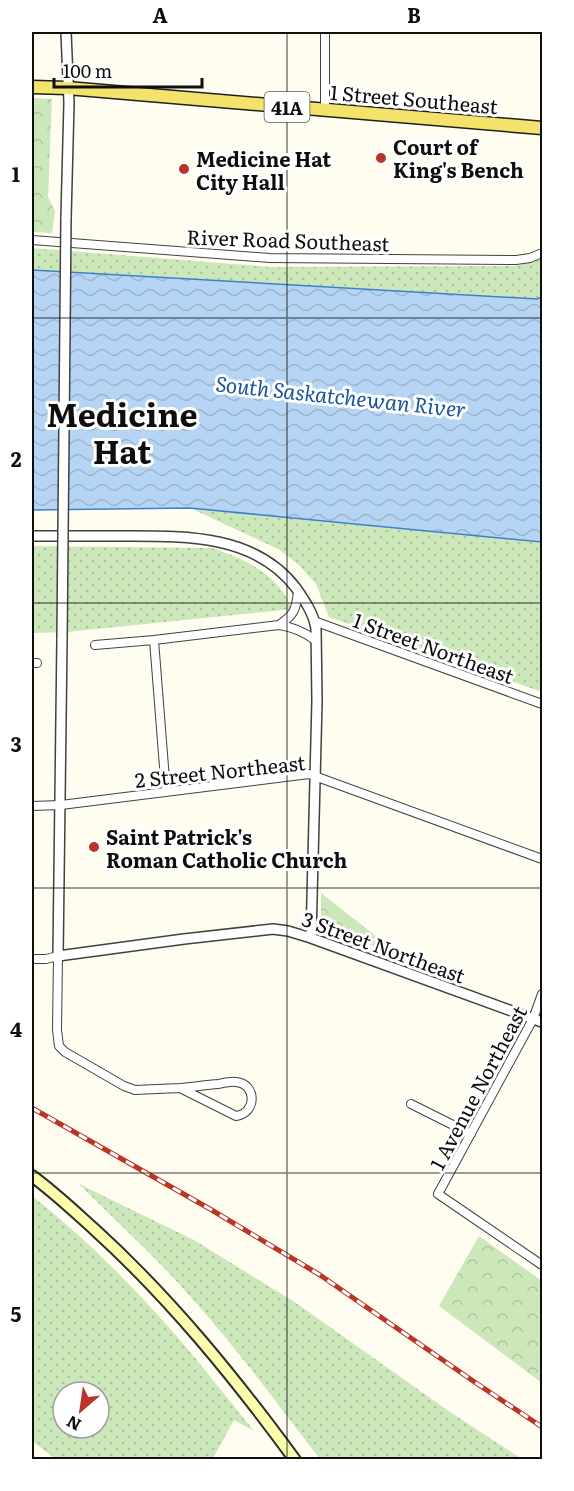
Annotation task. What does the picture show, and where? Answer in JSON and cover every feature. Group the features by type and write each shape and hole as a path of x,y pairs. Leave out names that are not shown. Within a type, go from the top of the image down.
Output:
{"main road":[{"name":"1 Street Southeast","path":"32,87 67,88 543,128"},
{"path":"32,1176 73,1209 153,1286 213,1355 295,1460"}],"street":[{"path":"66,32 69,103 57,1030 59,1046 65,1052 124,1086 135,1090 236,1082 249,1089 252,1096 251,1104 248,1111 236,1116 180,1088"},
{"path":"325,32 326,110"},
{"name":"River Road Southeast","path":"32,240 270,258 516,260 530,258 543,252"},
{"path":"32,536 170,536 218,541 258,555 283,574 305,602 314,621 317,701 311,938"},
{"path":"279,625 295,609 298,592"},
{"name":"1 Street Northeast","path":"314,621 543,704"},
{"path":"94,645 279,625 302,631 315,640"},
{"path":"154,640 166,792"},
{"name":"2 Street Northeast","path":"32,806 61,805 309,774 543,859"},
{"name":"3 Street Northeast","path":"32,959 273,929 311,938 538,1021"},
{"name":"1 Avenue Northeast","path":"543,994 538,1021 438,1194 543,1265"},
{"path":"411,1104 471,1134"}],"green space":[{"path":"32,98 52,99 48,197 55,211 52,233 32,232"},
{"path":"32,248 271,267 515,266 542,259 542,297 537,299 32,270"},
{"path":"190,508 542,542 542,692 329,617 316,584 299,565 278,549"},
{"path":"32,546 212,548 242,560 268,576 284,594 292,609 67,632 32,633"},
{"path":"321,893 400,955 321,928"},
{"path":"79,1184 194,1240 296,1303 450,1412 522,1459 320,1459 245,1361 185,1290"},
{"path":"32,1196 88,1244 140,1296 183,1344 254,1431 234,1420 212,1460 56,1459 32,1441"},
{"path":"479,1236 542,1281 542,1383 439,1306"}],"water":[{"name":"South Saskatchewan River","path":"32,270 537,299 542,297 542,542 190,508 32,510"}],"railway":[{"path":"32,1108 210,1209 320,1275 542,1427"}],"place":[{"name":"Court of King's Bench","path":"381,158"},
{"name":"Medicine Hat City Hall","path":"184,169"},
{"name":"Saint Patrick's Roman Catholic Church","path":"94,847"}],"district":[{"name":"Medicine Hat","path":"122,432"}]}
